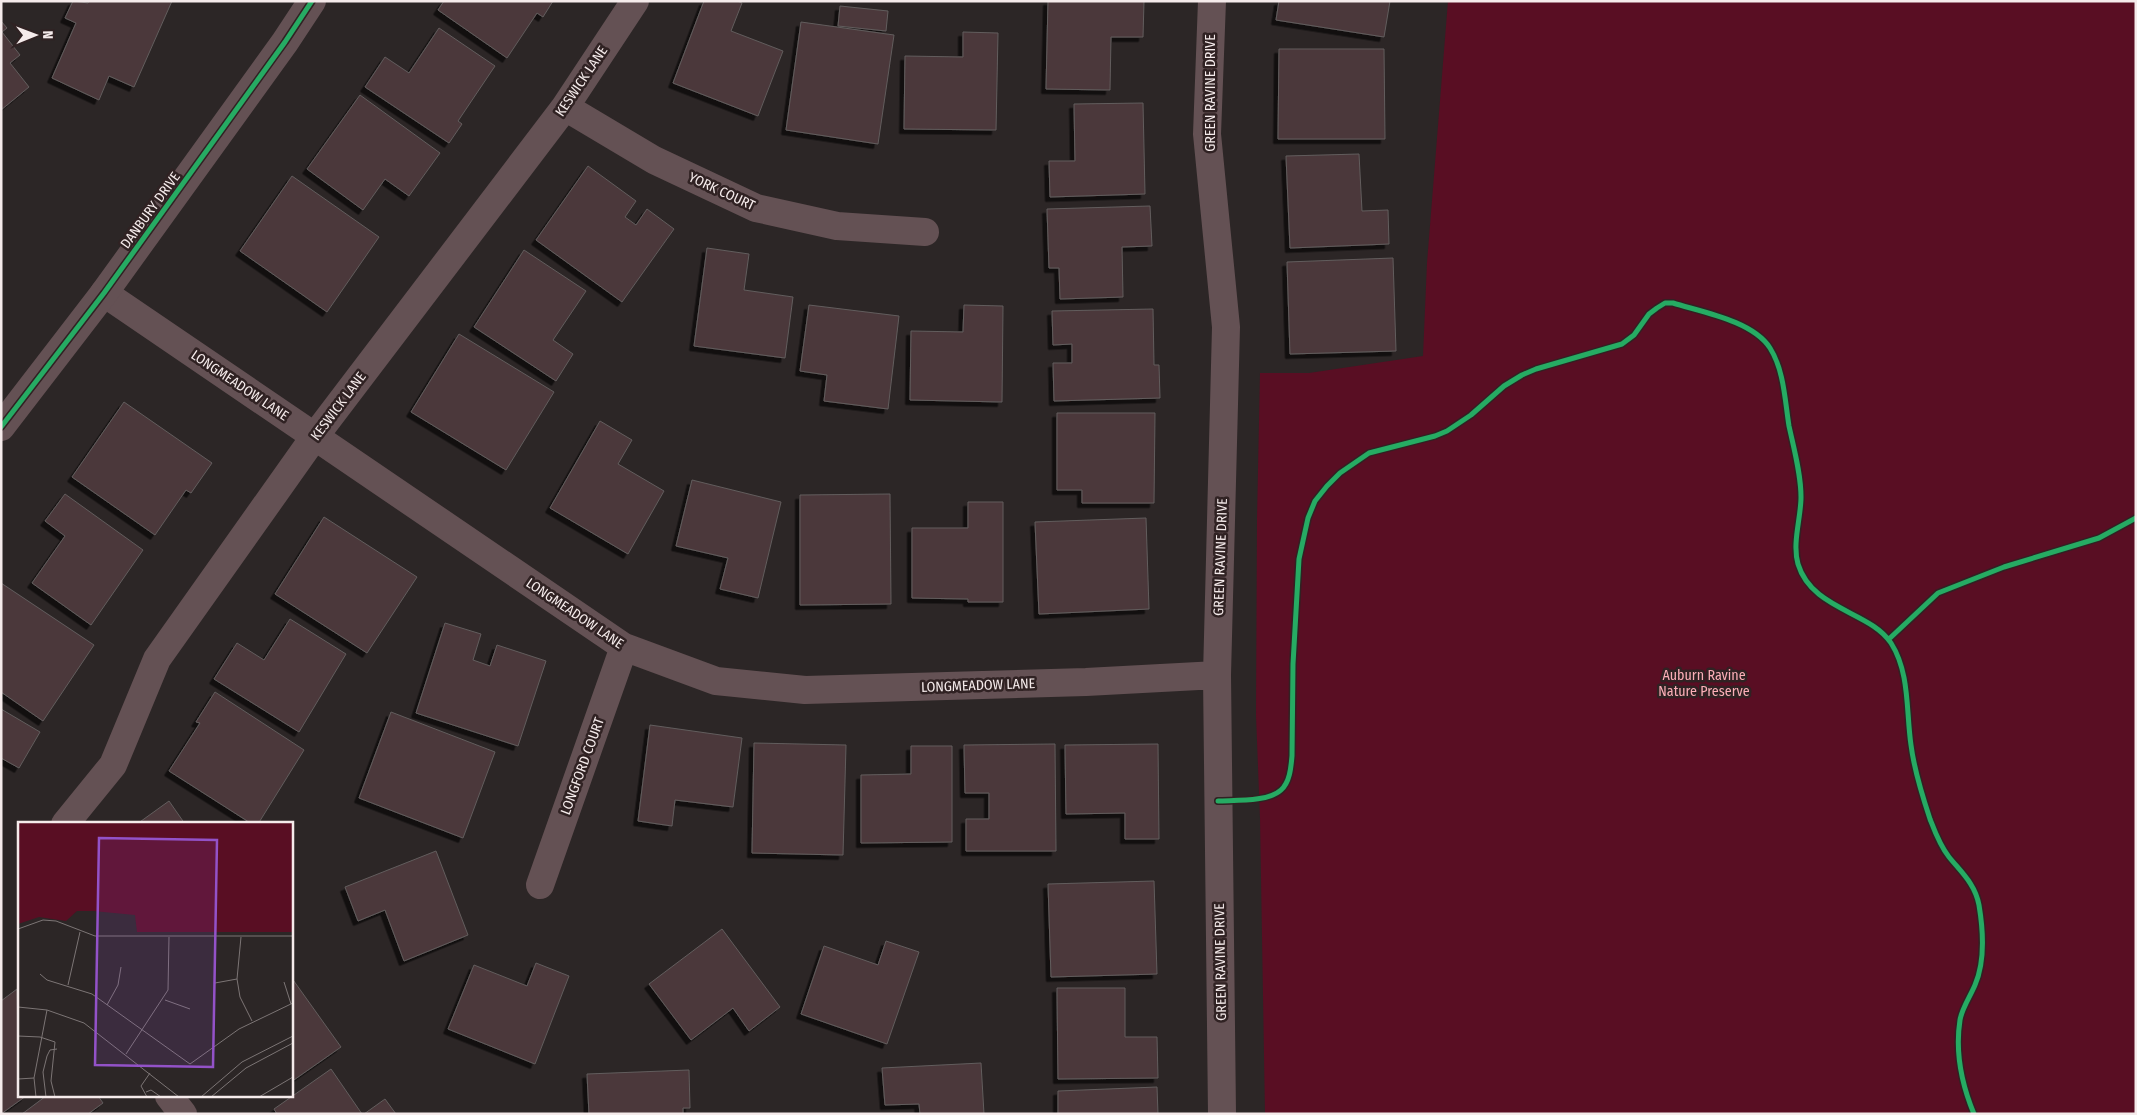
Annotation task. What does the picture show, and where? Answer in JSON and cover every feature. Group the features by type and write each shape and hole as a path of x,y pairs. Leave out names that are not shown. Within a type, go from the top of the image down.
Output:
{"street":[{"name":"DANBURY DRIVE","path":"1,427 104,293 285,42 312,1"},
{"name":"KESWICK LANE","path":"67,822 113,764 158,659 315,436 565,107 635,1"},
{"name":"GREEN RAVINE DRIVE","path":"1212,1 1207,134 1226,327 1217,675 1222,1114"},
{"name":"YORK COURT","path":"565,107 654,160 756,208 837,226 926,232"},
{"name":"LONGMEADOW LANE","path":"104,293 624,648 716,680 805,690 1086,682 1217,675"},
{"name":"LONGFORD COURT","path":"540,885 624,648"},
{"path":"171,1098 183,1114"}],"green space":[{"name":"Auburn Ravine Nature Preserve","path":"1448,1 2136,1 2136,1114 1265,1114 1260,818 1256,715 1260,373 1309,373 1423,356 1427,263"}],"building":[{"path":"73,1 88,3 89,1 172,1 134,87 109,76 99,100 52,78 76,23 65,18"},
{"path":"444,1 553,1 543,17 537,13 507,58 438,10"},
{"path":"704,1 737,1 742,3 731,31 783,51 758,116 673,83"},
{"path":"1048,1 1144,1 1143,37 1111,37 1110,90 1046,89"},
{"path":"1279,1 1390,1 1384,37 1276,20"},
{"path":"840,6 888,11 886,31 838,26"},
{"path":"1,21 7,28 2,32 20,55 10,63 29,87 1,110"},
{"path":"801,22 894,35 878,144 786,130"},
{"path":"439,28 495,66 458,121 462,124 449,143 365,87 385,57 409,73"},
{"path":"963,32 998,33 996,130 904,129 905,56 963,57"},
{"path":"1279,49 1384,49 1385,139 1278,139"},
{"path":"360,95 440,153 409,196 385,179 363,210 307,169"},
{"path":"1143,103 1145,194 1050,197 1049,161 1075,161 1074,104"},
{"path":"1359,154 1362,211 1388,210 1389,244 1290,248 1286,156"},
{"path":"588,166 636,201 625,217 636,225 647,209 674,229 622,302 536,240"},
{"path":"292,176 379,237 327,312 240,251"},
{"path":"1150,206 1152,246 1122,247 1123,297 1060,299 1059,268 1049,268 1047,209"},
{"path":"707,248 749,254 744,290 793,297 785,358 694,346"},
{"path":"524,250 586,291 553,340 573,354 556,381 474,327"},
{"path":"1393,258 1396,351 1290,354 1287,262"},
{"path":"809,305 899,316 888,409 824,401 827,375 800,371"},
{"path":"964,305 1003,306 1002,402 910,400 911,331 963,332"},
{"path":"1153,309 1154,365 1159,365 1160,398 1054,401 1053,363 1072,363 1072,344 1053,345 1052,311"},
{"path":"459,334 554,392 506,470 411,412"},
{"path":"124,402 212,463 191,493 186,490 155,535 72,477"},
{"path":"1057,413 1155,413 1154,503 1082,503 1082,490 1057,490"},
{"path":"600,421 632,440 618,464 664,491 628,554 550,508"},
{"path":"692,480 781,502 758,598 720,589 728,558 676,546"},
{"path":"65,494 143,550 91,625 32,583 65,536 45,521"},
{"path":"890,494 891,604 800,605 800,495"},
{"path":"968,502 1003,502 1003,602 968,602 968,599 912,598 912,528 968,528"},
{"path":"324,517 417,577 367,653 275,594"},
{"path":"1146,518 1149,609 1039,614 1035,522"},
{"path":"1,583 94,645 43,721 1,692"},
{"path":"290,619 346,654 299,732 214,679 237,643 264,660"},
{"path":"445,623 481,634 473,660 490,666 497,645 546,661 518,746 416,713"},
{"path":"215,692 304,750 259,822 249,822 169,771 200,723 196,722"},
{"path":"1,709 40,732 19,768 1,758"},
{"path":"391,712 495,752 463,838 359,798"},
{"path":"650,725 742,738 733,807 675,800 672,826 638,821"},
{"path":"754,743 846,745 843,855 752,853"},
{"path":"1055,744 1056,851 966,851 966,819 989,819 989,793 965,793 964,745"},
{"path":"1158,744 1159,839 1125,839 1125,813 1066,814 1065,745"},
{"path":"911,746 952,746 952,842 861,843 861,775 911,774"},
{"path":"169,801 184,822 140,822"},
{"path":"436,851 468,935 404,961 385,910 358,921 345,887"},
{"path":"1154,881 1157,974 1051,977 1048,884"},
{"path":"722,929 780,1007 749,1031 733,1008 691,1040 649,984"},
{"path":"886,941 919,952 887,1044 801,1014 824,946 878,965"},
{"path":"536,963 569,976 535,1064 448,1029 474,965 527,986"},
{"path":"292,978 341,1047 292,1081"},
{"path":"1057,988 1125,988 1125,1037 1157,1037 1158,1078 1058,1079"},
{"path":"17,989 18,1098 23,1098 1,1114 1,1001"},
{"path":"981,1063 984,1114 920,1114 919,1104 885,1105 882,1068"},
{"path":"331,1069 362,1114 277,1114 274,1109"},
{"path":"689,1070 690,1108 683,1108 683,1114 589,1114 587,1074"},
{"path":"1157,1087 1158,1114 1058,1114 1058,1091"},
{"path":"43,1098 99,1098 103,1103 88,1114 22,1114"},
{"path":"385,1099 396,1114 364,1114"}],"cycle path":[{"path":"1,427 104,293 285,42 312,1"},
{"path":"1218,801 1251,800 1268,797 1281,790 1288,779 1292,756 1293,664 1299,559 1308,518 1315,501 1340,473 1369,453 1435,436 1447,431 1471,415 1504,386 1522,375 1536,369 1622,344 1634,335 1649,314 1665,303 1673,303 1698,310 1739,324 1752,331 1770,348 1781,376 1801,488 1796,548 1798,564 1805,579 1815,591 1828,601 1882,632 1891,643 1897,655 1904,679 1912,754 1930,819 1943,848 1967,879 1977,898 1982,935 1982,956 1975,985 1961,1016 1958,1044 1963,1080 1974,1114"},
{"path":"1889,639 1938,593 2004,567 2099,538 2136,518"}]}
